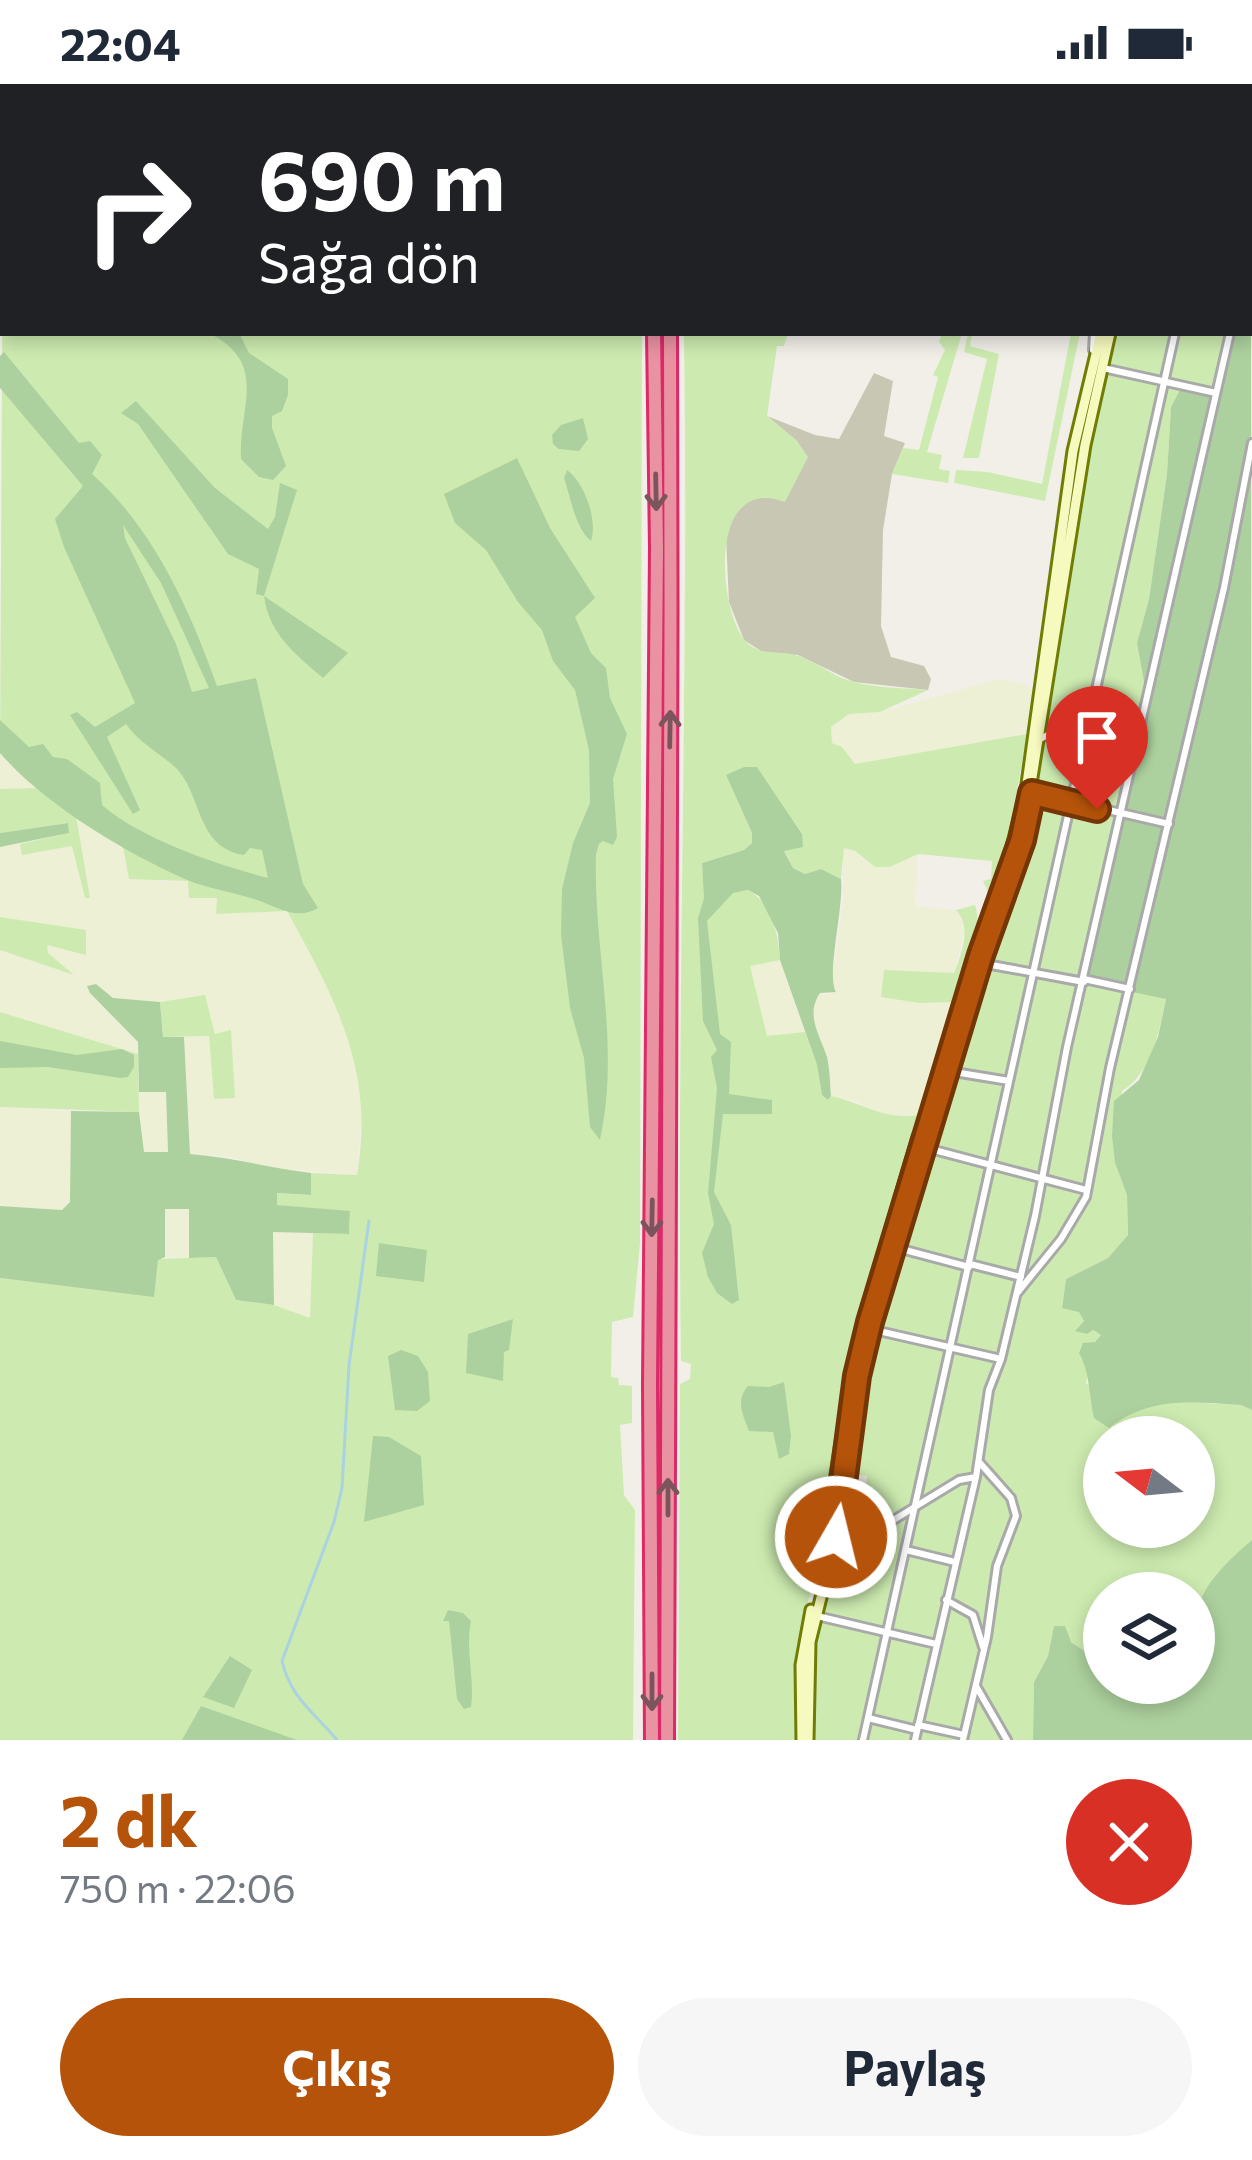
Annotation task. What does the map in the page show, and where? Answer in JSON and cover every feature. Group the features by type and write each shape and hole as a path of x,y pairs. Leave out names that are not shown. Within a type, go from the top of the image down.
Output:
{"highway":[{"path":"652,1740 658,548 654,336"},
{"path":"668,1740 670,336"}],"main road":[{"path":"805,1740 802,1665 828,1559 866,1328 1029,792 1073,451 1097,367 1097,336"}],"street":[{"path":"862,1740 1174,336"},
{"path":"915,1740 1229,336"},
{"path":"1097,367 1216,394"},
{"path":"1016,1295 1061,1239 1088,1190 1110,1068 1224,588 1252,443"},
{"path":"1037,740 1090,713"},
{"path":"1029,792 1169,824"},
{"path":"975,962 1130,989"},
{"path":"944,1070 1009,1082"},
{"path":"919,1146 1088,1190"},
{"path":"890,1246 1021,1277"},
{"path":"866,1328 1001,1358"},
{"path":"868,1718 964,1738 997,1566 1016,1516 1011,1498 979,1461"},
{"path":"828,1559 959,1480 976,1477"},
{"path":"905,1550 955,1562"},
{"path":"946,1600 973,1615 984,1650"},
{"path":"812,1615 936,1644"},
{"path":"976,1685 1007,1740"}],"shaded area":[{"path":"874,373 893,381 884,436 905,443 892,474 883,530 881,626 891,657 924,666 931,679 928,690 854,682 798,655 764,653 744,640 729,602 726,537 732,516 750,500 769,496 785,501 791,488 797,441 767,416 839,439"},
{"path":"999,679 1026,685 1034,693 1027,734 869,764 855,764 842,747 832,743 831,727 849,714 880,712"},
{"path":"0,753 12,767 40,789 0,789"},
{"path":"74,815 123,846 159,882 189,881 217,898 217,914 287,911 325,981 353,1047 362,1112 357,1175 270,1168 231,1157 190,1154 184,1037 209,1036 214,1099 235,1097 231,1031 215,1034 205,996 160,1002 113,998 96,984 90,993 138,1042 138,1054 0,1012 0,950 68,973 48,953 47,945 85,954 0,917 0,847 20,844 23,854 72,846 85,897 90,897"},
{"path":"843,848 865,861 890,867 918,854 915,906 956,910 964,919 954,973 885,970 882,996 919,1003 953,1002 919,1115 880,1115 858,1102 831,1096 828,1061 813,1023 815,1000 820,993 830,994 843,901"},
{"path":"780,960 805,1032 767,1037 749,965"},
{"path":"139,1092 166,1092 168,1152 144,1152"},
{"path":"0,1107 71,1111 71,1202 62,1210 0,1206"},
{"path":"165,1209 189,1209 189,1258 165,1257"},
{"path":"273,1232 313,1233 310,1319 274,1305"}],"green space":[{"path":"2,336 642,336 640,1243 633,1317 612,1322 611,1377 618,1378 619,1385 632,1386 632,1423 620,1425 624,1495 635,1510 633,1740 0,1740 0,1278 153,1296 158,1259 216,1257 236,1300 274,1305 310,1318 313,1233 349,1234 350,1212 277,1205 276,1193 310,1195 311,1173 357,1175 361,1102 356,1069 335,1006 287,911 216,914 217,898 189,898 188,881 129,879 123,846 76,816 90,898 85,898 72,846 22,855 20,844 68,833 68,823 0,833 0,789 38,788 0,753"},
{"path":"214,336 240,336 249,353 288,379 282,411 272,416 286,466 273,480 259,477 241,459 247,388 239,358"},
{"path":"684,336 787,336 784,346 777,346 767,416 808,457 785,502 760,498 742,507 731,524 725,574 735,623 744,639 768,652 803,657 854,682 928,690 880,712 849,714 831,727 832,743 842,747 855,764 1027,734 1008,842 989,894 983,881 991,879 992,861 918,854 890,867 875,867 844,848 841,879 821,869 805,874 793,868 784,850 802,834 757,768 726,775 752,843 702,863 705,898 748,890 773,921 780,960 750,966 767,1036 805,1032 822,1095 828,1100 831,1096 884,1113 919,1115 852,1340 818,1560 797,1648 795,1740 678,1740 680,1384 690,1379 691,1364 681,1361 680,1232"},
{"path":"941,336 961,336 927,452 942,455 939,469 950,471 948,483 892,474 903,448 919,450 938,377 933,375 945,350"},
{"path":"967,336 972,336 970,346 999,354 979,458 963,458 987,359 964,352"},
{"path":"1070,336 1079,336 1045,501 954,483 956,470 1042,484"},
{"path":"1109,336 1229,336 1216,393 1183,384 1171,407 1167,474 1149,599 1137,643 1146,693 1085,983 1166,998 1148,1062 1122,1091 1115,1163 1127,1195 1128,1236 1108,1258 1066,1279 1062,1307 1079,1311 1084,1321 1076,1330 1101,1335 1095,1342 1086,1383 1129,1413 1165,1401 1241,1405 1252,1410 1252,1540 1215,1575 1083,1572 1083,1651 1054,1627 1048,1656 1034,1682 1033,1740 813,1740 817,1623 840,1528 861,1531 867,1476 847,1474 865,1355 984,959 1029,832 1092,417"},
{"path":"1229,336 1251,336 1252,1410 1241,1405 1172,1403 1128,1416 1094,1416 1079,1353 1083,1343 1095,1342 1101,1335 1093,1330 1087,1334 1075,1331 1084,1321 1079,1312 1062,1308 1066,1279 1108,1258 1128,1235 1127,1195 1115,1163 1112,1136 1114,1101 1139,1080 1158,1037 1166,999 1084,982 1146,693 1137,643 1149,599 1167,474 1171,407 1183,384 1216,393"},
{"path":"4,352 79,443 90,441 102,455 92,474 134,520 168,572 217,686 256,678 303,884 318,908 288,912 161,868 62,808 0,753 0,720 29,747 43,744 53,757 67,759 100,783 102,805 137,829 204,858 268,878 262,850 250,848 244,855 217,842 176,768 126,724 107,737 140,810 133,814 70,715 77,712 95,727 135,703 55,519 83,486 0,388","holes":["123,525 161,583 209,688 192,692"]},
{"path":"136,401 215,488 268,529 275,517 280,483 297,490 264,596 256,594 259,569 228,554 138,424 121,413"},
{"path":"583,418 588,439 579,451 553,444 552,435 561,425"},
{"path":"517,458 550,528 595,598 575,617 591,653 606,668 610,698 627,734 613,779 617,837 613,845 599,844 596,854 608,1068 600,1140 590,1127 584,1058 570,1008 561,935 562,889 573,843 590,803 589,750 575,690 553,661 542,630 518,602 486,550 455,523 444,494"},
{"path":"567,470 588,503 591,541 574,512 564,478"},
{"path":"264,596 348,653 323,678 277,632"},
{"path":"757,767 802,834 803,847 784,851 793,868 805,874 821,869 841,879 841,891 833,971 836,992 820,993 814,1009 828,1062 828,1100 822,1095 817,1065 780,960 778,933 759,896 748,890 733,893 707,921 720,1034 731,1042 729,1094 772,1100 772,1114 723,1114 714,1192 731,1225 739,1300 732,1304 717,1293 702,1253 714,1224 708,1193 717,1088 711,1057 717,1050 703,1021 698,918 704,898 702,863 752,843 726,775"},
{"path":"68,823 69,833 0,847 0,833"},
{"path":"975,905 975,941 953,1002 881,997 884,970 954,973 965,932 956,910"},
{"path":"0,917 86,930 86,955 47,945 48,953 74,975 0,950"},
{"path":"96,984 113,998 160,1002 163,1037 184,1037 190,1154 311,1173 311,1195 277,1193 277,1205 350,1211 349,1234 273,1232 274,1305 236,1300 216,1257 189,1258 189,1209 165,1209 165,1257 158,1260 154,1297 0,1278 0,1206 62,1210 70,1202 71,1111 139,1112 144,1152 168,1152 166,1092 139,1092 138,1042 90,993 87,986"},
{"path":"205,995 215,1034 231,1030 235,1098 214,1099 209,1036 163,1037 160,1002"},
{"path":"0,1012 138,1054 139,1112 0,1107"},
{"path":"0,1041 77,1055 122,1049 134,1055 134,1067 128,1077 120,1078 48,1067 0,1068"},
{"path":"379,1243 427,1250 424,1282 376,1276"},
{"path":"513,1319 509,1350 504,1352 503,1381 466,1373 468,1334"},
{"path":"401,1350 418,1356 428,1372 430,1401 417,1411 395,1410 388,1356"},
{"path":"784,1382 791,1436 789,1454 779,1459 773,1432 749,1431 741,1403 748,1386"},
{"path":"373,1436 389,1437 421,1456 424,1505 364,1522"},
{"path":"1252,1540 1252,1740 1033,1740 1034,1682 1048,1656 1054,1626 1065,1626 1071,1642 1083,1650 1083,1704 1215,1704 1215,1577"},
{"path":"448,1610 463,1613 471,1621 472,1696 471,1707 464,1709 457,1699 449,1621 443,1621"},
{"path":"230,1656 252,1670 234,1708 203,1697"},
{"path":"201,1706 297,1740 182,1740"}],"waterway":[{"path":"337,1740 297,1695 282,1661 342,1488 349,1365 369,1221"}],"route":[{"path":"836,1537 857,1376 870,1322 981,955 1022,840 1032,793 1097,809"}]}
